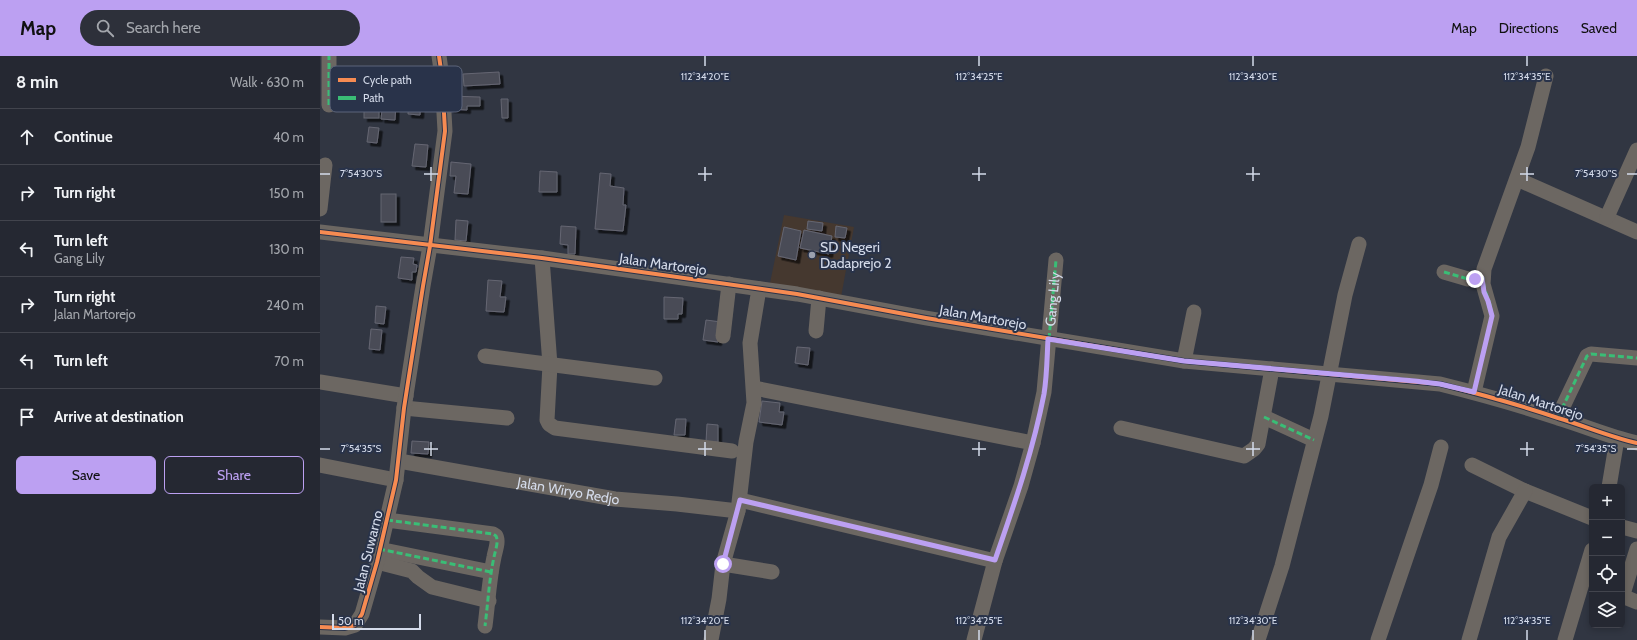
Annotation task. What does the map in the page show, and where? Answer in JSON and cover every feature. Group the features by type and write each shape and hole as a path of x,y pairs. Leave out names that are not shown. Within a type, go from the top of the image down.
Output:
{"street":[{"path":"329,56 329,105"},
{"name":"Jalan Suwarno","path":"439,56 440,66"},
{"path":"1474,392 1492,316 1484,292 1482,278 1488,256 1528,147 1546,76"},
{"name":"Jalan Suwarno","path":"320,627 345,628 355,625 362,614 387,520 396,480 405,402 422,286 430,246 445,131 444,112"},
{"path":"1607,218 1637,150"},
{"path":"320,209 325,165"},
{"path":"1517,179 1637,232"},
{"name":"Jalan Martorejo","path":"320,232 542,258 729,284 819,298 1048,339 1184,361 1440,384 1474,392 1558,417 1617,439 1637,443"},
{"path":"1258,640 1282,566 1331,375 1345,295 1359,244"},
{"path":"542,258 550,364 549,424 552,427 732,451"},
{"name":"Gang Lily","path":"974,640 995,560 1021,486 1044,392 1056,260"},
{"path":"1444,272 1468,279 1482,278"},
{"path":"723,336 729,284"},
{"path":"711,640 719,599 723,564 739,505 744,457 754,403 750,343 759,289"},
{"path":"816,331 819,298"},
{"path":"1184,361 1194,312"},
{"path":"1558,417 1587,356 1592,354 1637,358"},
{"path":"485,356 655,378"},
{"path":"1121,428 1244,456 1258,444 1272,370"},
{"path":"320,382 405,402 507,418"},
{"path":"754,388 1033,442"},
{"path":"1264,417 1314,440"},
{"path":"1610,484 1617,439"},
{"path":"1378,640 1431,485 1441,447"},
{"name":"Jalan Wiryo Redjo","path":"399,460 615,499 676,504 739,505 995,560"},
{"path":"1472,464 1525,491 1589,517"},
{"path":"320,465 396,480"},
{"path":"1468,640 1499,537 1525,491"},
{"path":"387,520 493,534 498,538 491,572 489,601 484,626"},
{"path":"1625,528 1637,531"},
{"path":"1637,549 1623,594 1627,598 1637,602"},
{"path":"378,556 491,572"},
{"path":"378,556 412,571 432,587 489,601"},
{"path":"1565,640 1590,556"},
{"path":"723,564 772,572"}],"shaded area":[{"name":"SD Negeri Dadaprejo 2","path":"784,215 854,227 841,297 770,283"}],"building":[{"path":"499,72 500,84 464,86 463,74"},
{"path":"462,96 480,97 480,106 467,106 467,110 462,110"},
{"path":"501,99 508,99 508,118 502,118"},
{"path":"364,112 379,112 379,118 364,118"},
{"path":"382,112 395,112 395,120 381,119"},
{"path":"408,112 420,112 420,115 408,114"},
{"path":"369,127 379,128 377,143 367,142"},
{"path":"415,144 428,145 426,167 412,166"},
{"path":"451,162 471,164 468,194 454,193 456,176 450,176"},
{"path":"540,171 557,172 557,192 539,192"},
{"path":"600,173 611,174 610,186 624,188 623,205 626,205 623,231 595,229"},
{"path":"381,194 396,194 396,222 381,222"},
{"path":"456,220 468,221 466,241 455,240"},
{"path":"808,221 823,223 822,231 807,229"},
{"path":"561,226 576,227 575,254 568,254 568,245 560,244"},
{"path":"836,226 847,228 845,238 835,237"},
{"path":"784,227 801,231 796,260 778,256"},
{"path":"804,230 832,236 829,254 800,248"},
{"path":"401,257 414,258 413,264 417,265 416,272 412,272 412,280 398,278"},
{"path":"488,280 502,281 500,297 506,297 504,312 486,311"},
{"path":"664,297 683,298 682,314 678,314 678,319 664,319"},
{"path":"376,306 386,307 384,324 375,323"},
{"path":"706,320 721,322 718,342 703,340"},
{"path":"371,329 382,330 380,350 369,349"},
{"path":"797,347 810,348 808,365 795,363"},
{"path":"762,401 780,403 779,412 784,412 782,425 759,422"},
{"path":"676,419 686,419 685,435 674,435"},
{"path":"707,424 718,425 718,442 706,442"},
{"path":"412,441 429,442 428,454 411,453"}],"marked path":[{"path":"329,56 329,105"},
{"path":"1049,339 1056,260"},
{"path":"1444,272 1468,279 1483,278 1483,283 1490,304 1492,315 1474,392"},
{"path":"1558,417 1587,356 1591,354 1637,358"},
{"path":"1264,417 1314,440"},
{"path":"387,520 493,534 496,536 497,544 491,574 485,626"},
{"path":"379,549 491,572"}],"cycle path":[{"path":"439,56 440,66"},
{"path":"320,627 345,628 355,625 362,614 377,562 396,480 404,408 430,246 445,131 444,112"},
{"path":"320,232 542,258 797,294 926,318 1184,361 1440,384 1515,404 1617,438 1637,443"}],"place":[{"name":"SD Negeri Dadaprejo 2","path":"812,255"}],"route":[{"path":"723,564 740,500 995,560 1021,486 1033,442 1044,392 1048,339 1184,361 1272,370 1415,381 1440,384 1474,392 1492,316 1484,292 1482,278 1475,279"}]}
